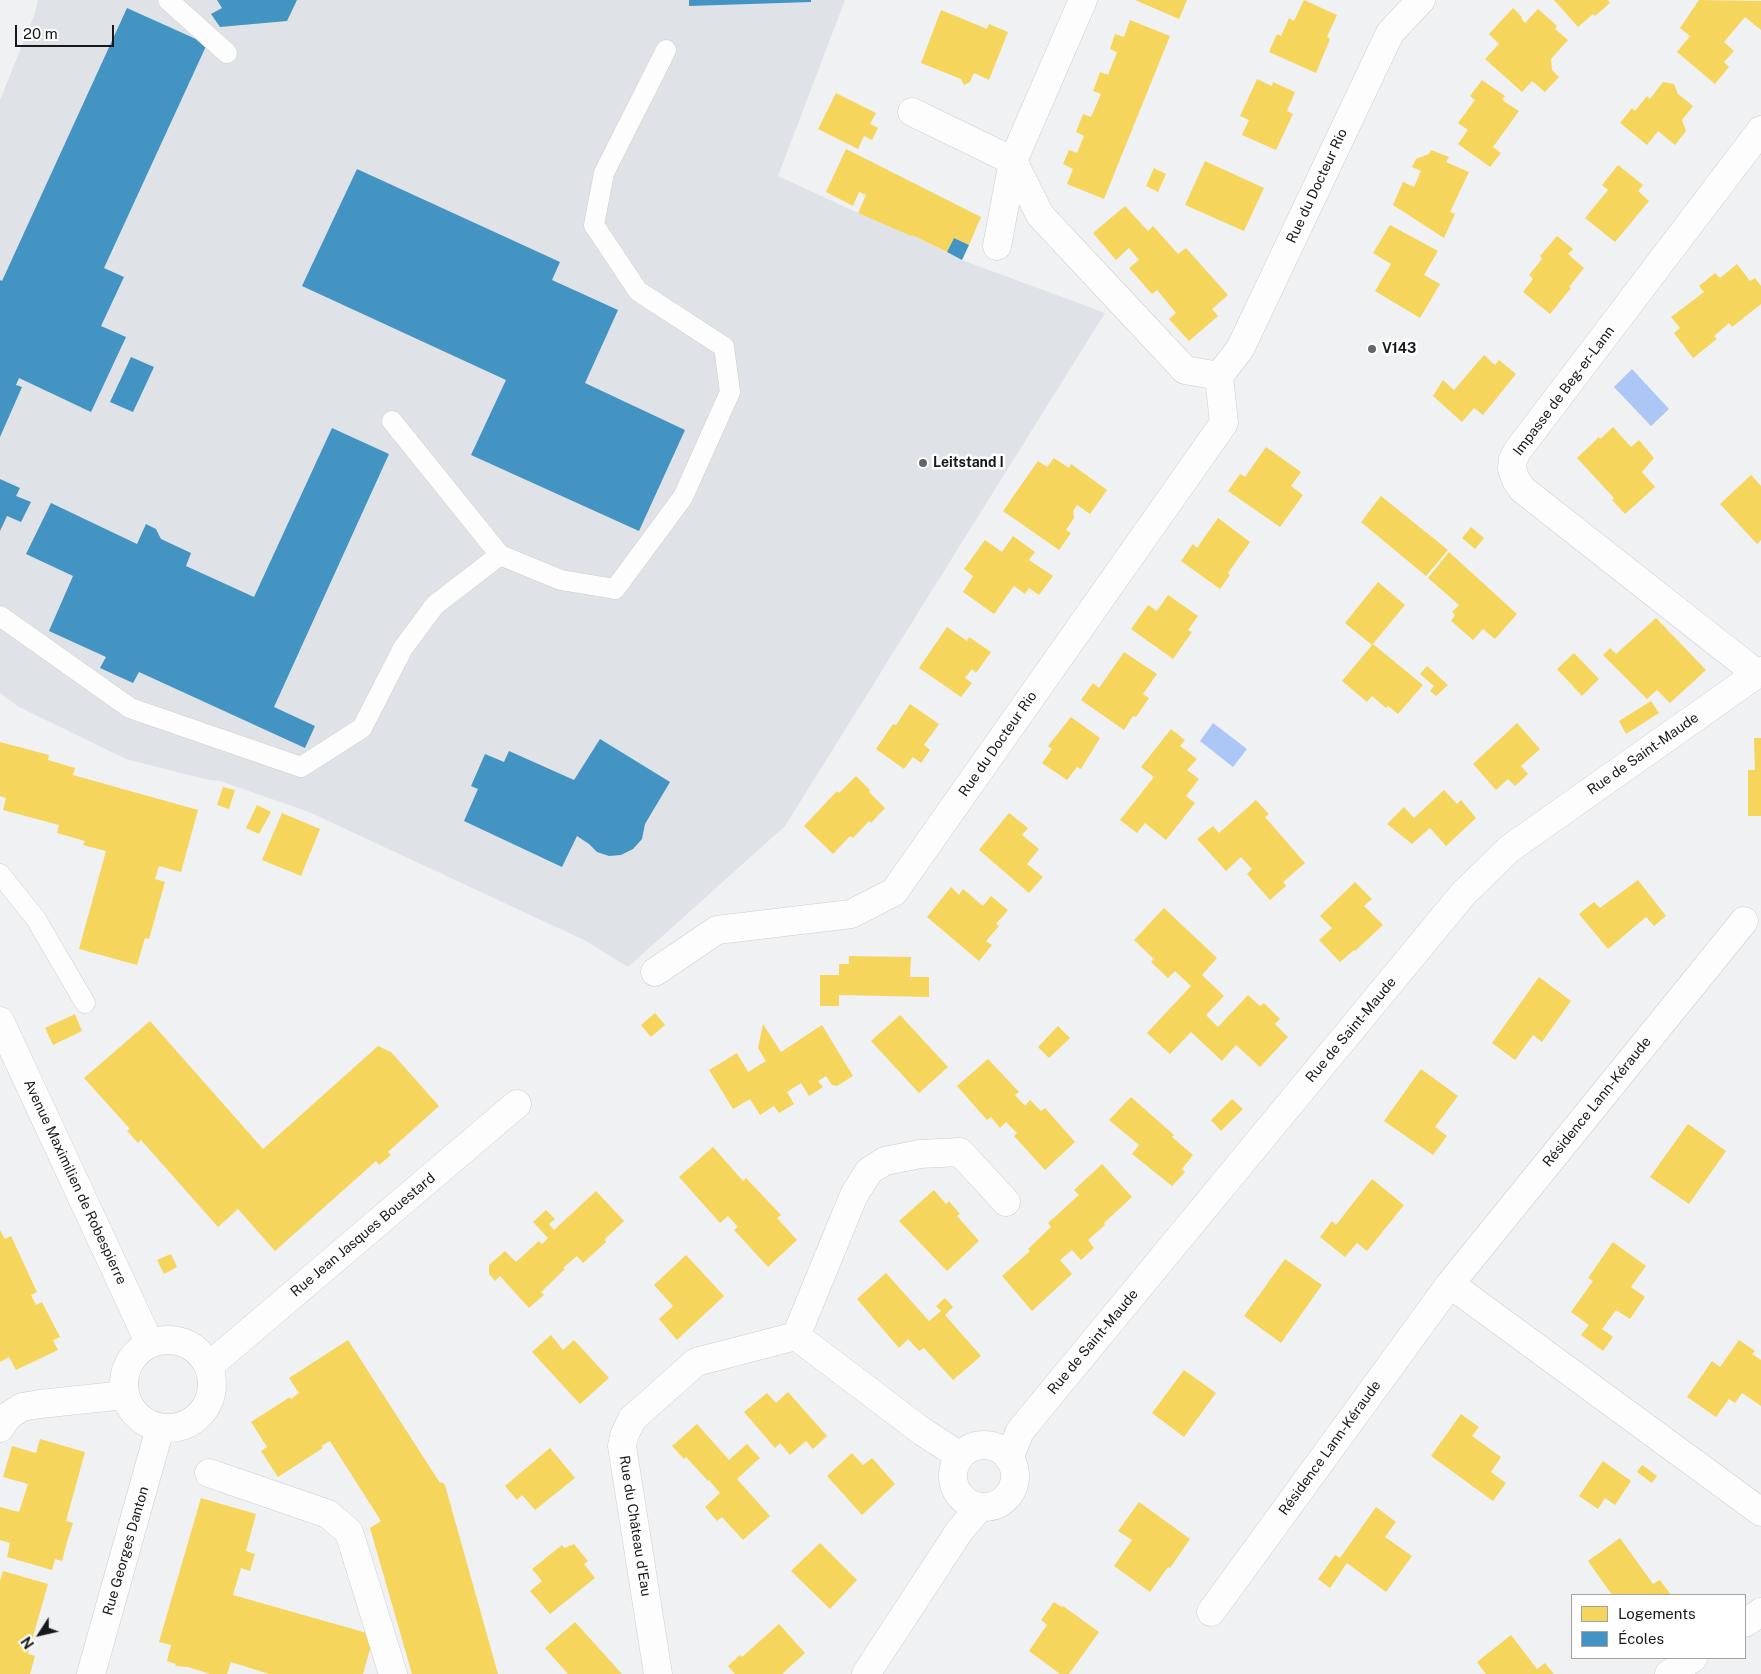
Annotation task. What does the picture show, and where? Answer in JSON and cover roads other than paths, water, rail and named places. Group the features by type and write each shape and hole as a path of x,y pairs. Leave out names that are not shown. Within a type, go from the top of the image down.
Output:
{"street":[{"path":"997,246 1013,161 1083,0"},
{"name":"Rue du Docteur Rio","path":"655,972 716,930 851,914 894,892 1224,423 1219,376 1240,349 1390,33 1421,0"},
{"path":"912,112 1013,161 1040,215 1185,370 1219,376"},
{"name":"Impasse de Beg-er-Lann","path":"1759,672 1522,489 1512,469 1513,459 1518,450 1761,130"},
{"name":"Rue de Saint-Maude","path":"1010,1458 1020,1432 1463,894 1509,849 1759,672"},
{"name":"Résidence Lann-Kéraude","path":"1211,1612 1450,1284 1744,921"},
{"name":"Avenue Maximilien de Robespierre","path":"0,1021 150,1344"},
{"name":"Rue Jean Jasques Bouestard","path":"209,1366 517,1104"},
{"path":"960,1456 923,1432 796,1336 854,1195 869,1171 885,1161 920,1154 960,1152 1006,1202"},
{"path":"1450,1284 1761,1512"},
{"name":"Rue du Château d'Eau","path":"658,1674 622,1446 627,1428 639,1412 696,1362 796,1336"},
{"path":"164,1340 178,1341 191,1346 201,1354 209,1366 212,1393 207,1406 198,1417 187,1425 174,1429 160,1428 148,1424 138,1417 130,1407 125,1395 124,1380 128,1365 137,1352 150,1344 164,1340"},
{"path":"0,1428 8,1416 22,1407 125,1395"},
{"name":"Rue Georges Danton","path":"95,1673 160,1428"},
{"path":"986,1445 995,1447 1010,1458 1015,1478 1013,1488 1007,1497 995,1505 980,1507 971,1504 963,1499 957,1491 953,1482 955,1464 967,1449 986,1445"},
{"path":"209,1473 328,1514 349,1532 393,1674"},
{"path":"866,1674 960,1530 980,1507"},
{"path":"1746,1622 1761,1612"},
{"path":"1669,1674 1692,1659"}],"lane":[{"path":"168,0 227,52"},
{"path":"392,421 500,555 562,580 615,590 683,497 730,392 724,347 638,291 594,226 604,172 666,50"},
{"path":"0,616 130,708 301,767 362,728 403,648 435,605 500,555"},
{"path":"0,874 36,919 84,1003"}],"water":[{"path":"1632,369 1669,409 1651,426 1614,387"},
{"path":"1213,723 1247,749 1233,767 1200,741"}],"place":[{"name":"V143","path":"1372,349"},
{"name":"Leitstand I","path":"923,463"}]}
